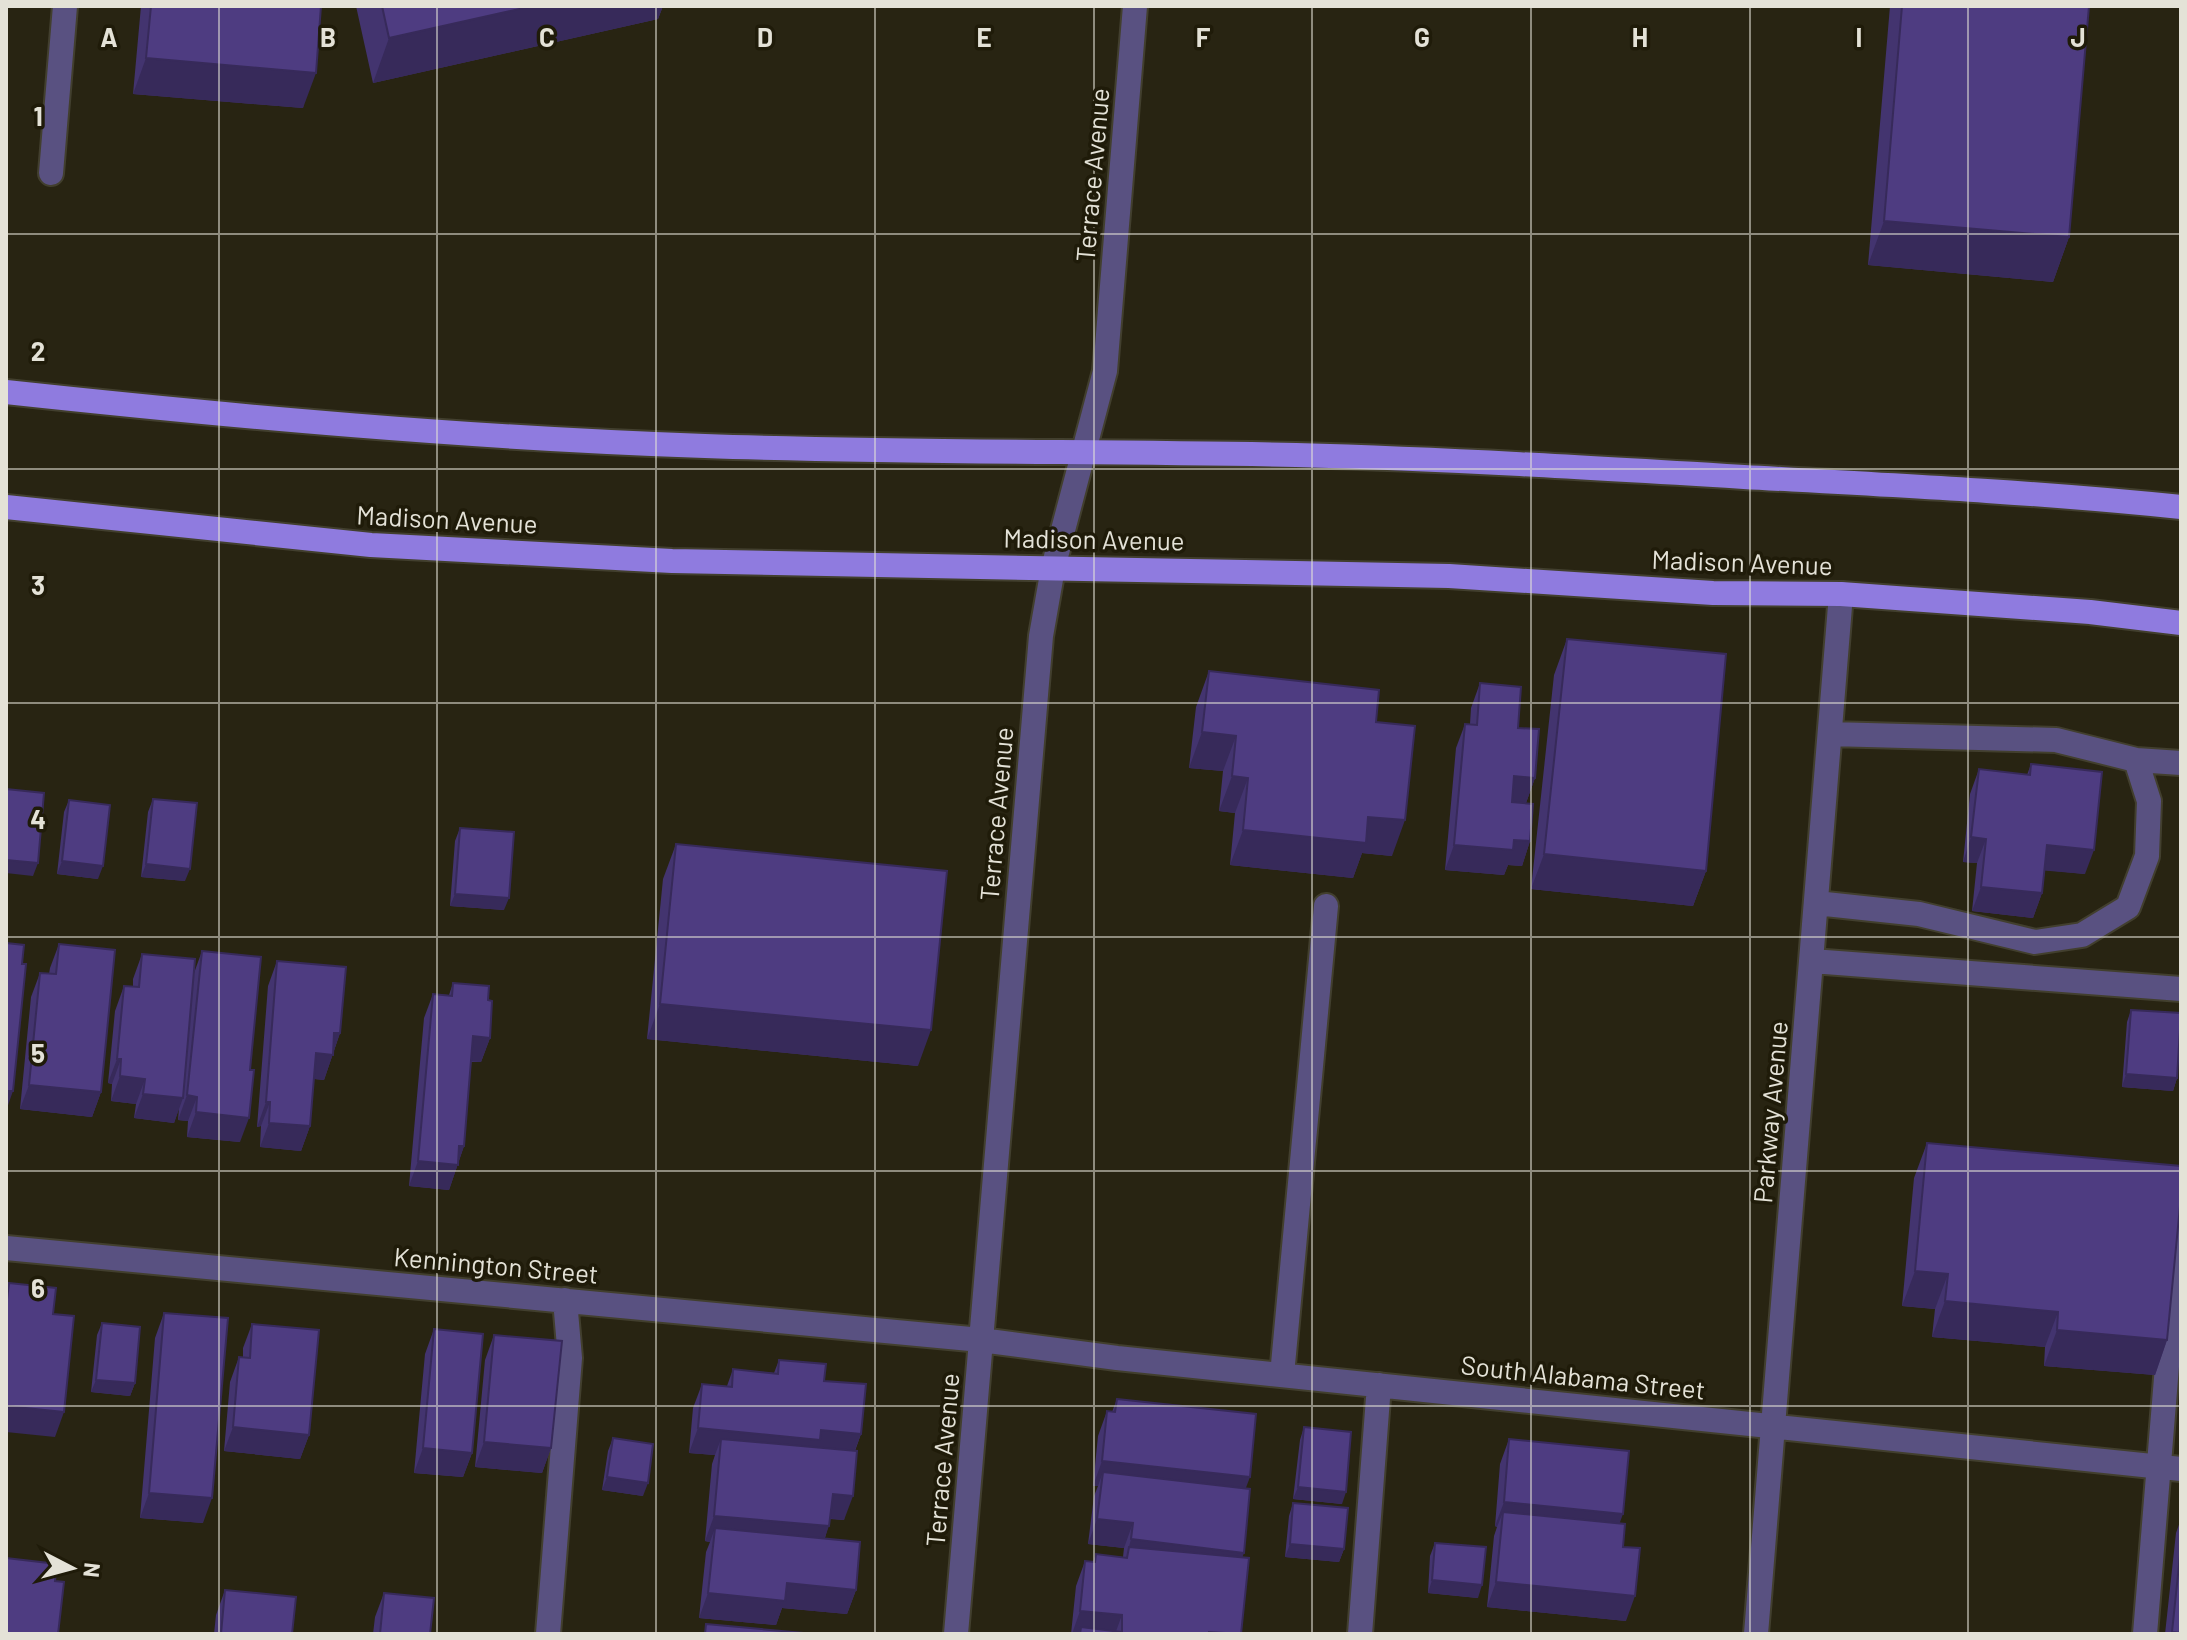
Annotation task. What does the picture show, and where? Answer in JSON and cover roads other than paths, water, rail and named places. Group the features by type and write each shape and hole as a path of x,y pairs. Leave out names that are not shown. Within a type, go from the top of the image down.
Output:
{"main road":[{"path":"6,392 183,411 700,446 1297,455 1521,463 1935,487 2181,507"},
{"name":"Madison Avenue","path":"6,507 371,545 672,561 1449,576 1713,593 1841,594 2090,612 2181,623"}],"street":[{"path":"51,173 65,6"},
{"name":"Terrace Avenue","path":"956,1634 1041,636 1053,568 1105,371 1135,6"},
{"name":"Parkway Avenue","path":"1756,1634 1841,594"},
{"path":"1830,734 2056,740 2136,760 2176,762"},
{"path":"1816,903 1919,914 2035,942 2082,935 2128,907 2147,856 2149,801 2136,760"},
{"path":"2149,801 2176,762"},
{"path":"1282,1375 1326,906"},
{"path":"1812,961 2181,989"},
{"path":"2145,1634 2170,1468 2181,1196"},
{"name":"Kennington Street","path":"6,1248 981,1340"},
{"path":"548,1634 570,1358 565,1300"},
{"name":"South Alabama Street","path":"981,1340 1282,1375 2170,1468"},
{"path":"1360,1634 1379,1385"}]}
